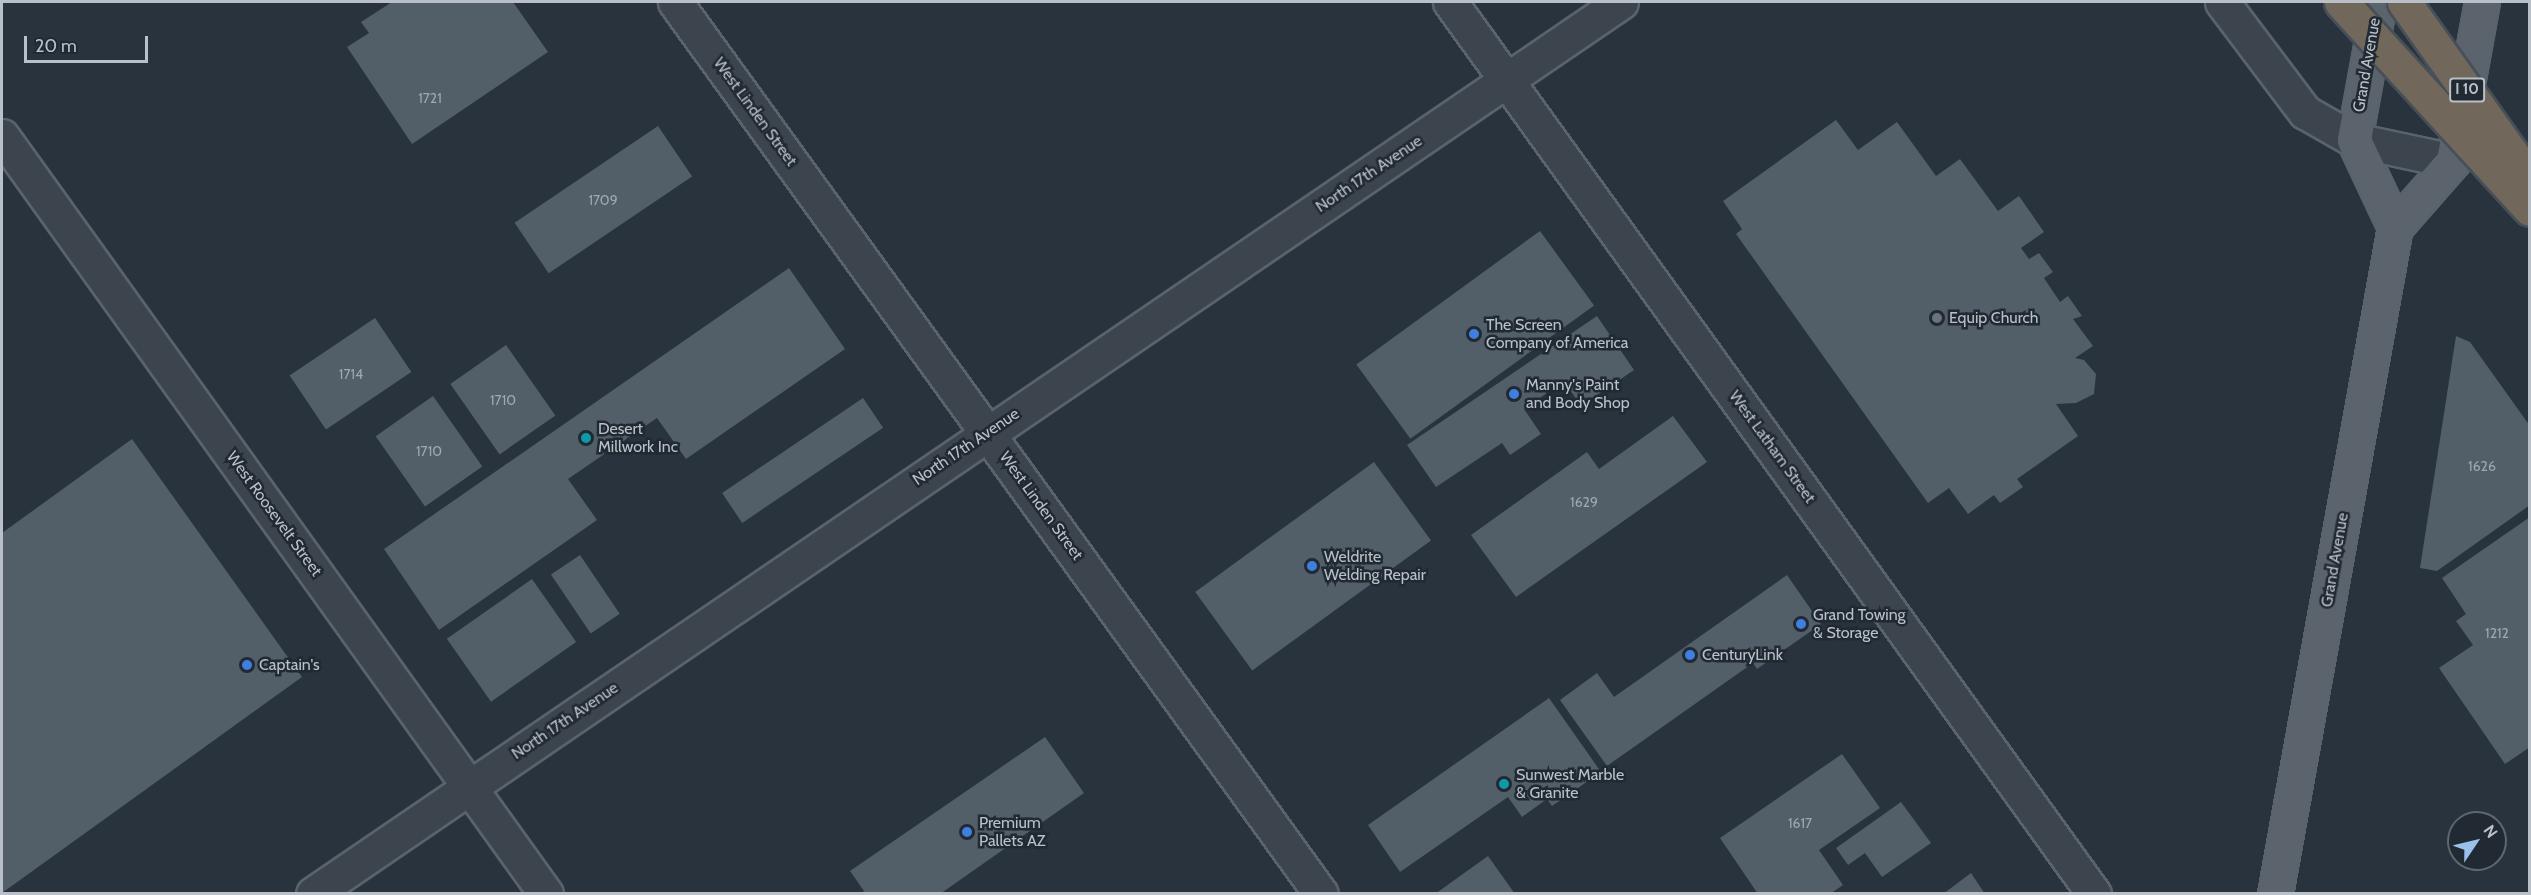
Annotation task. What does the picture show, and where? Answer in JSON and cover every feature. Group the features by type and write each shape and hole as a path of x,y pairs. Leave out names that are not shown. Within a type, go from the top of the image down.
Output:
{"highway":[{"path":"2341,2 2529,209"},
{"name":"I 10","path":"2404,2 2529,179"}],"main road":[{"name":"Grand Avenue","path":"2354,140 2379,2"},
{"path":"2354,140 2395,227 2453,160 2482,2"},
{"name":"Grand Avenue","path":"2275,894 2395,227"}],"street":[{"name":"West Linden Street","path":"675,2 1321,894"},
{"name":"West Latham Street","path":"1450,2 2094,894"},
{"name":"North 17th Avenue","path":"313,894 1621,2"},
{"path":"2222,2 2305,112 2354,140 2453,160"},
{"name":"West Roosevelt Street","path":"2,136 546,894"}],"building":[{"path":"392,2 513,2 548,52 412,144 347,47 369,33 361,22"},
{"name":"Equip Church","path":"1836,120 1858,150 1897,122 1936,176 1960,159 1998,211 2019,196 2044,232 2021,248 2029,259 2039,253 2053,272 2044,278 2060,302 2068,296 2082,316 2073,319 2093,346 2075,358 2084,360 2096,374 2094,394 2076,403 2056,404 2078,436 2017,479 2023,487 2000,503 1994,495 1968,514 1949,488 1928,503 1736,234 1742,229 1723,201"},
{"path":"658,126 692,177 549,273 515,223"},
{"name":"The Screen Company of America","path":"1540,231 1594,305 1410,439 1356,364"},
{"name":"Desert Millwork Inc","path":"789,268 845,349 686,459 657,418 568,479 597,520 439,630 384,549"},
{"name":"Manny's Paint and Body Shop","path":"1597,316 1634,370 1581,406 1564,381 1524,409 1541,434 1510,455 1502,443 1436,487 1407,445"},
{"path":"375,318 411,372 326,429 290,376"},
{"path":"2456,336 2470,342 2530,426 2530,505 2437,571 2420,568"},
{"path":"506,345 555,415 500,454 450,384"},
{"path":"433,396 482,466 425,507 376,436"},
{"path":"863,398 883,428 742,523 722,493"},
{"path":"1673,416 1707,462 1516,597 1471,535 1587,452 1599,469"},
{"path":"132,439 302,677 2,893 2,533"},
{"name":"Weldrite Welding Repair","path":"1374,462 1431,540 1252,670 1195,592"},
{"path":"2530,517 2530,747 2505,764 2439,668 2473,645 2456,621 2466,614 2442,578"},
{"path":"580,555 620,614 591,633 551,575"},
{"path":"1787,575 1821,624 1757,669 1753,663 1607,766 1560,700 1597,673 1614,697"},
{"path":"532,579 576,642 491,702 447,639"},
{"name":"Sunwest Marble & Granite","path":"1549,698 1601,772 1552,806 1547,799 1522,817 1508,797 1400,872 1368,825"},
{"name":"Premium Pallets AZ","path":"1045,737 1084,793 940,894 860,894 864,891 850,871"},
{"path":"1842,754 1880,808 1819,850 1843,885 1830,894 1758,894 1720,838"},
{"path":"1901,802 1931,843 1882,877 1865,853 1848,865 1836,848"},
{"path":"1488,856 1515,894 1435,894"},
{"path":"1971,873 1985,894 1943,894"}],"place":[{"name":"Equip Church","path":"1937,318"},
{"name":"The Screen Company of America","path":"1474,334"},
{"name":"Manny's Paint and Body Shop","path":"1514,394"},
{"name":"Desert Millwork Inc","path":"586,438"},
{"name":"Weldrite Welding Repair","path":"1312,566"},
{"name":"Grand Towing & Storage","path":"1801,624"},
{"name":"CenturyLink","path":"1690,655"},
{"name":"Captain's","path":"247,665"},
{"name":"Sunwest Marble & Granite","path":"1504,784"},
{"name":"Premium Pallets AZ","path":"967,832"}]}
